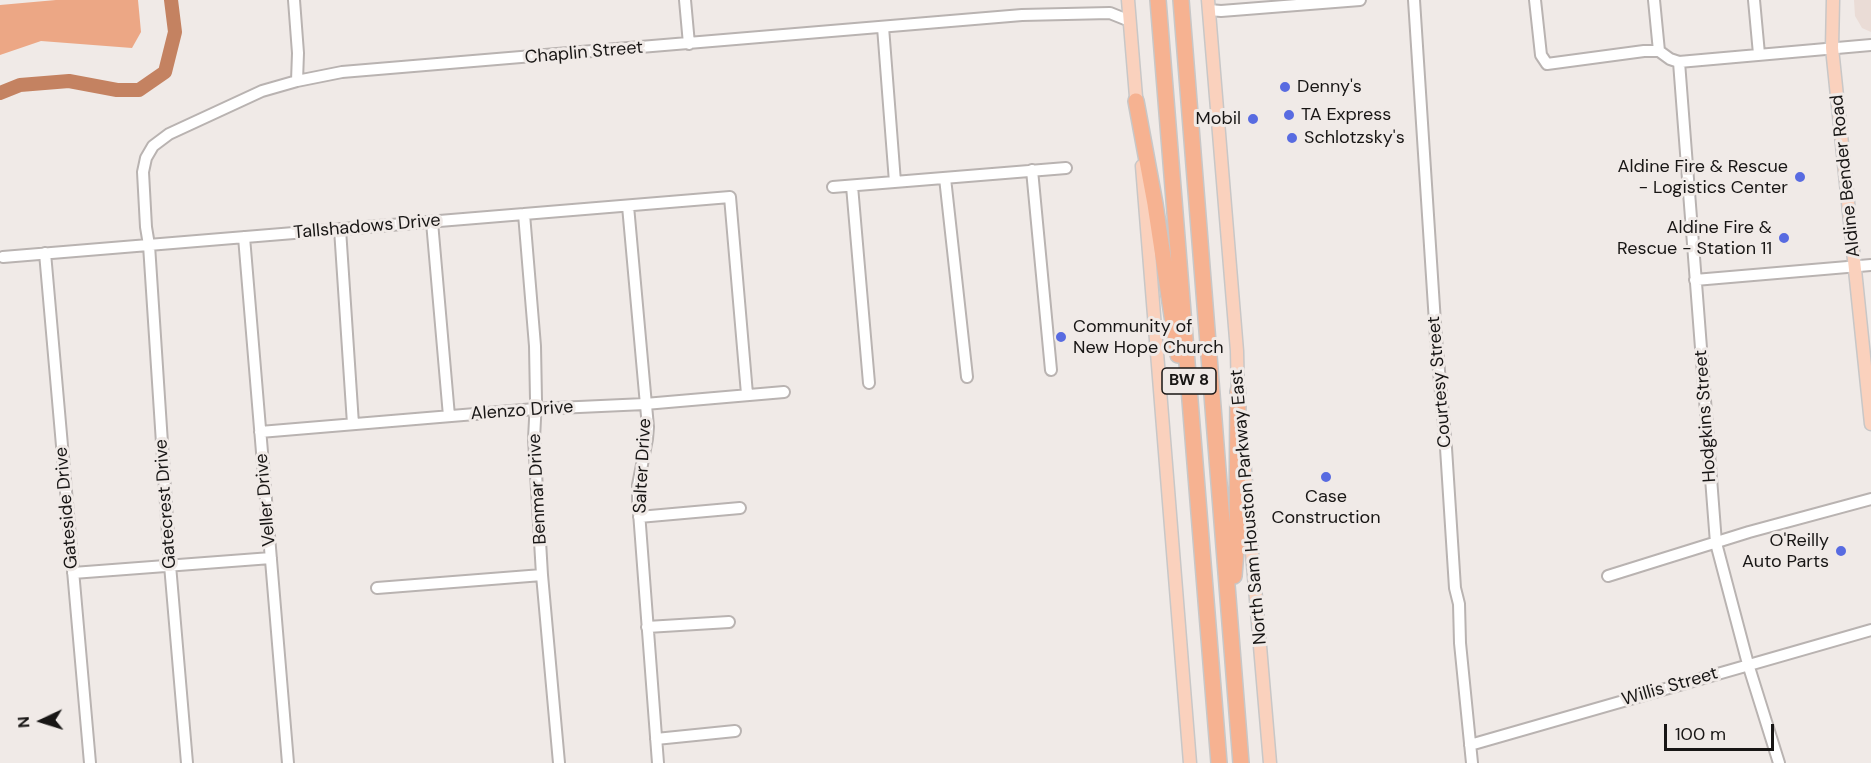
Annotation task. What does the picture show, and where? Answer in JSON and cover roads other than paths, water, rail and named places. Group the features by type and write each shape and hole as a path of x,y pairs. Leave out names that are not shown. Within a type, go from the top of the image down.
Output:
{"highway":[{"name":"BW 8","path":"1158,0 1219,763"},
{"name":"North Sam Houston Parkway East","path":"1181,0 1241,763"},
{"path":"1136,101 1155,204 1177,349 1209,623"},
{"path":"1230,624 1237,537 1238,391"}],"main road":[{"path":"1128,0 1190,763"},
{"name":"Aldine Bender Road","path":"1833,0 1832,48 1871,424"},
{"name":"North Sam Houston Parkway East","path":"1208,5 1270,763"}],"street":[{"path":"294,0 298,53 297,81"},
{"path":"684,0 688,44"},
{"path":"1208,5 1221,11 1360,0"},
{"name":"Courtesy Street","path":"1414,0 1455,588 1459,604 1472,763"},
{"path":"1535,0 1541,55 1547,64 1644,51 1659,51 1679,62 1871,45"},
{"path":"1654,0 1659,51"},
{"path":"1754,0 1759,54"},
{"name":"Chaplin Street","path":"149,245 143,172 146,158 153,146 169,134 262,91 297,81 342,72 1022,15 1110,13 1130,21"},
{"path":"883,27 896,182"},
{"name":"Hodgkins Street","path":"1679,62 1716,543 1748,664 1779,763"},
{"path":"833,187 1066,168"},
{"path":"1032,170 1051,370"},
{"path":"945,178 967,377"},
{"path":"852,186 869,383"},
{"name":"Tallshadows Drive","path":"3,257 730,197 747,394"},
{"name":"Salter Drive","path":"628,206 647,440 638,485 639,517 658,763"},
{"name":"Benmar Drive","path":"524,214 535,346 534,439 542,575 559,763"},
{"path":"432,222 449,416"},
{"path":"340,229 353,424"},
{"name":"Veller Drive","path":"244,237 288,763"},
{"name":"Gatecrest Drive","path":"149,245 170,565 187,763"},
{"name":"Gateside Drive","path":"45,254 90,763"},
{"path":"1695,280 1871,265"},
{"name":"Alenzo Drive","path":"260,432 535,409 645,404 784,392"},
{"path":"1608,576 1871,498"},
{"path":"639,517 740,508"},
{"path":"73,573 271,558"},
{"path":"377,588 542,575"},
{"path":"647,627 729,622"},
{"name":"Willis Street","path":"1470,745 1871,630"},
{"path":"656,739 735,731"}],"waterway":[{"path":"0,93 20,85 69,81 117,90 139,90 165,72 175,32 171,0"}],"place":[{"name":"Denny's","path":"1285,87"},
{"name":"TA Express","path":"1289,115"},
{"name":"Mobil","path":"1253,119"},
{"name":"Schlotzsky's","path":"1292,138"},
{"name":"Aldine Fire & Rescue - Logistics Center","path":"1800,177"},
{"name":"Aldine Fire & Rescue - Station 11","path":"1784,238"},
{"name":"Community of New Hope Church","path":"1061,337"},
{"name":"Case Construction","path":"1326,477"},
{"name":"O'Reilly Auto Parts","path":"1841,551"}]}
